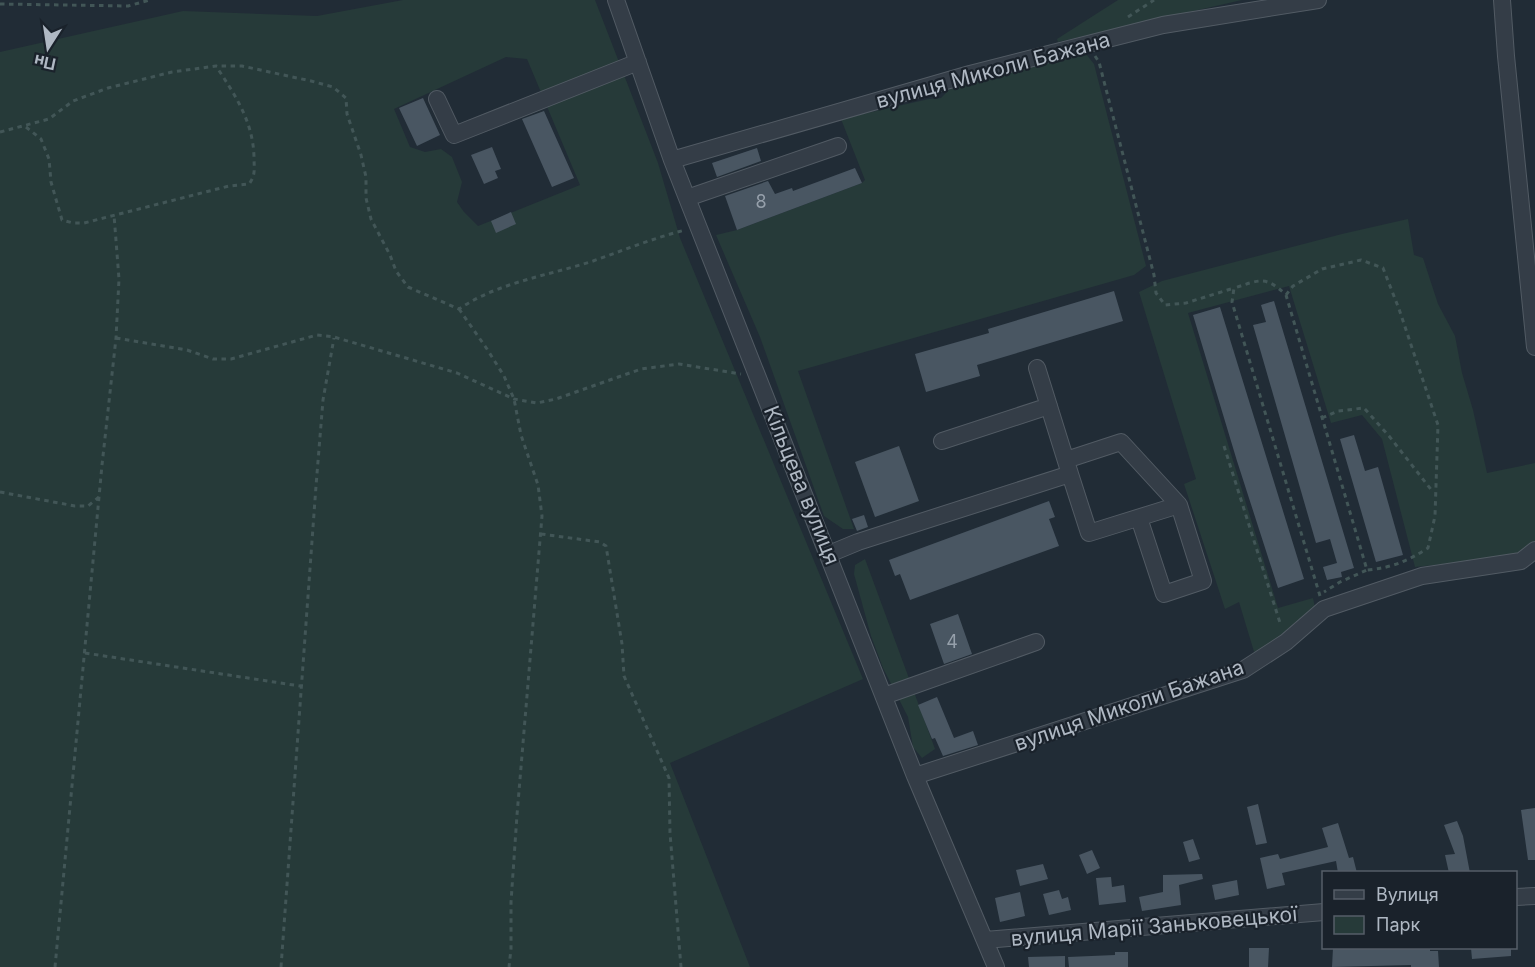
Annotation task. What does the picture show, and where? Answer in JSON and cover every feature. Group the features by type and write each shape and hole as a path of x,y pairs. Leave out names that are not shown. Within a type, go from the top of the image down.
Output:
{"street":[{"name":"Кільцева вулиця","path":"616,0 672,160 915,776 996,967"},
{"name":"вулиця Миколи Бажана","path":"672,160 958,77 1163,25 1318,0"},
{"path":"1502,0 1535,347"},
{"path":"437,99 454,135 638,62"},
{"path":"687,198 838,146"},
{"path":"1037,368 1089,533 1179,505"},
{"path":"942,441 1049,406"},
{"path":"829,554 1068,467 1121,442 1179,505 1203,581 1164,594 1139,518"},
{"name":"вулиця Миколи Бажана","path":"915,776 1244,670 1286,642 1322,602 1364,594 1422,576 1521,561 1535,550"},
{"path":"884,696 1036,642"},
{"path":"1517,897 1535,896"},
{"name":"вулиця Марії Заньковецької","path":"985,940 1322,912"}],"path":[{"path":"0,4 128,6 150,0"},
{"path":"1087,45 1099,62 1154,274 1155,293 1165,305 1186,303 1259,280 1273,283 1286,295 1367,570"},
{"path":"26,127 41,139 49,159 51,182 62,220 73,223 84,223 229,186 249,184 255,176 254,149 249,124 239,101 216,66"},
{"path":"0,132 26,127 49,119 73,101 108,88 172,72 216,66 242,66 311,81 333,87 345,98 347,114 366,177 366,198 371,219 396,271 408,287 459,309 487,349 504,376 514,399 521,435 538,485 543,516 517,815 509,967"},
{"path":"55,967 116,338 119,279 114,215"},
{"path":"459,309 476,297 533,277 699,226"},
{"path":"1286,295 1293,286 1322,269 1361,260 1383,268 1438,425 1435,516 1428,548 1408,561 1386,568 1367,570 1340,582 1322,602"},
{"path":"1234,288 1232,302 1322,602"},
{"path":"116,338 187,350 213,359 231,359 317,335 457,373 514,399 537,403 556,399 641,369 679,364 718,369 760,380"},
{"path":"281,967 322,411 334,338"},
{"path":"1322,418 1338,411 1364,408 1434,494"},
{"path":"1224,446 1286,642"},
{"path":"0,492 75,506 88,506 100,495"},
{"path":"541,534 600,542 606,546 622,644 624,676 669,778 670,833 681,967"},
{"path":"86,653 301,686"}],"green space":[{"path":"403,0 595,0 658,163 680,238 863,679 670,763 750,967 0,967 0,52 183,11 317,16","holes":["506,57 527,59 580,185 478,226 457,202 462,182 452,157 441,149 425,152 410,147 394,109"]},
{"path":"1118,0 1242,0 1058,42 1057,39"},
{"path":"1086,54 1094,64 1146,266 1134,275 798,371 854,529 843,529 824,516 760,337 716,235 737,230 862,183 865,180 841,119 941,98 952,87"},
{"path":"1408,219 1414,255 1423,258 1438,304 1455,336 1487,473 1535,463 1535,543 1519,556 1415,567 1382,439 1362,415 1331,423 1289,286 1188,313 1278,608 1313,598 1315,608 1279,641 1255,655 1239,602 1225,609 1184,484 1196,479 1139,292 1162,281"},
{"path":"865,559 935,749 922,758 913,747 908,717 883,668 871,636 854,574 855,565"}],"building":[{"path":"423,98 440,135 417,146 399,108"},
{"path":"544,111 574,178 552,187 522,119"},
{"path":"492,147 501,169 495,171 498,178 484,184 471,155"},
{"path":"757,148 761,161 717,177 712,163"},
{"path":"855,168 862,183 737,230 725,196 768,181 775,194 792,188 793,191"},
{"path":"511,212 516,224 496,233 491,221"},
{"path":"1114,291 1123,321 977,365 980,376 926,392 915,354 989,333 988,329"},
{"path":"1274,301 1354,568 1341,572 1342,577 1327,580 1323,567 1337,563 1330,539 1316,543 1253,325 1266,322 1261,305"},
{"path":"1220,307 1304,579 1278,588 1193,315"},
{"path":"1354,435 1365,471 1378,467 1403,555 1376,562 1340,439"},
{"path":"899,446 919,501 875,517 855,462"},
{"path":"1049,501 1055,517 1049,519 1059,546 910,600 900,574 895,576 889,560"},
{"path":"864,515 868,527 857,531 852,519"},
{"path":"958,614 972,654 944,664 930,624"},
{"path":"937,697 954,738 973,731 978,745 943,756 935,738 932,739 918,705"},
{"path":"1258,804 1267,843 1256,845 1247,807"},
{"path":"1535,808 1535,860 1528,860 1521,810"},
{"path":"1457,821 1463,836 1470,871 1449,871 1445,855 1455,854 1444,825"},
{"path":"1338,823 1349,858 1353,857 1356,871 1338,871 1336,861 1282,873 1285,885 1267,889 1260,858 1278,854 1280,859 1328,847 1322,828"},
{"path":"1193,839 1200,859 1189,862 1183,842"},
{"path":"1092,850 1100,868 1087,874 1079,855"},
{"path":"1043,864 1048,879 1020,886 1016,870"},
{"path":"1202,874 1203,879 1179,885 1181,905 1142,911 1139,897 1163,892 1163,875"},
{"path":"1111,877 1112,887 1124,885 1126,902 1099,905 1096,878"},
{"path":"1237,880 1239,895 1215,900 1212,885"},
{"path":"1059,890 1062,899 1068,897 1071,910 1049,915 1043,894"},
{"path":"1020,892 1025,916 1000,922 995,898"},
{"path":"1249,948 1269,948 1268,967 1249,967"},
{"path":"1333,949 1430,949 1430,951 1438,951 1439,967 1411,967 1411,965 1332,967"},
{"path":"1471,949 1511,949 1511,956 1472,959"},
{"path":"1115,952 1128,952 1128,967 1069,967 1068,957 1115,955"},
{"path":"1065,956 1065,967 1029,967 1028,957"}]}
